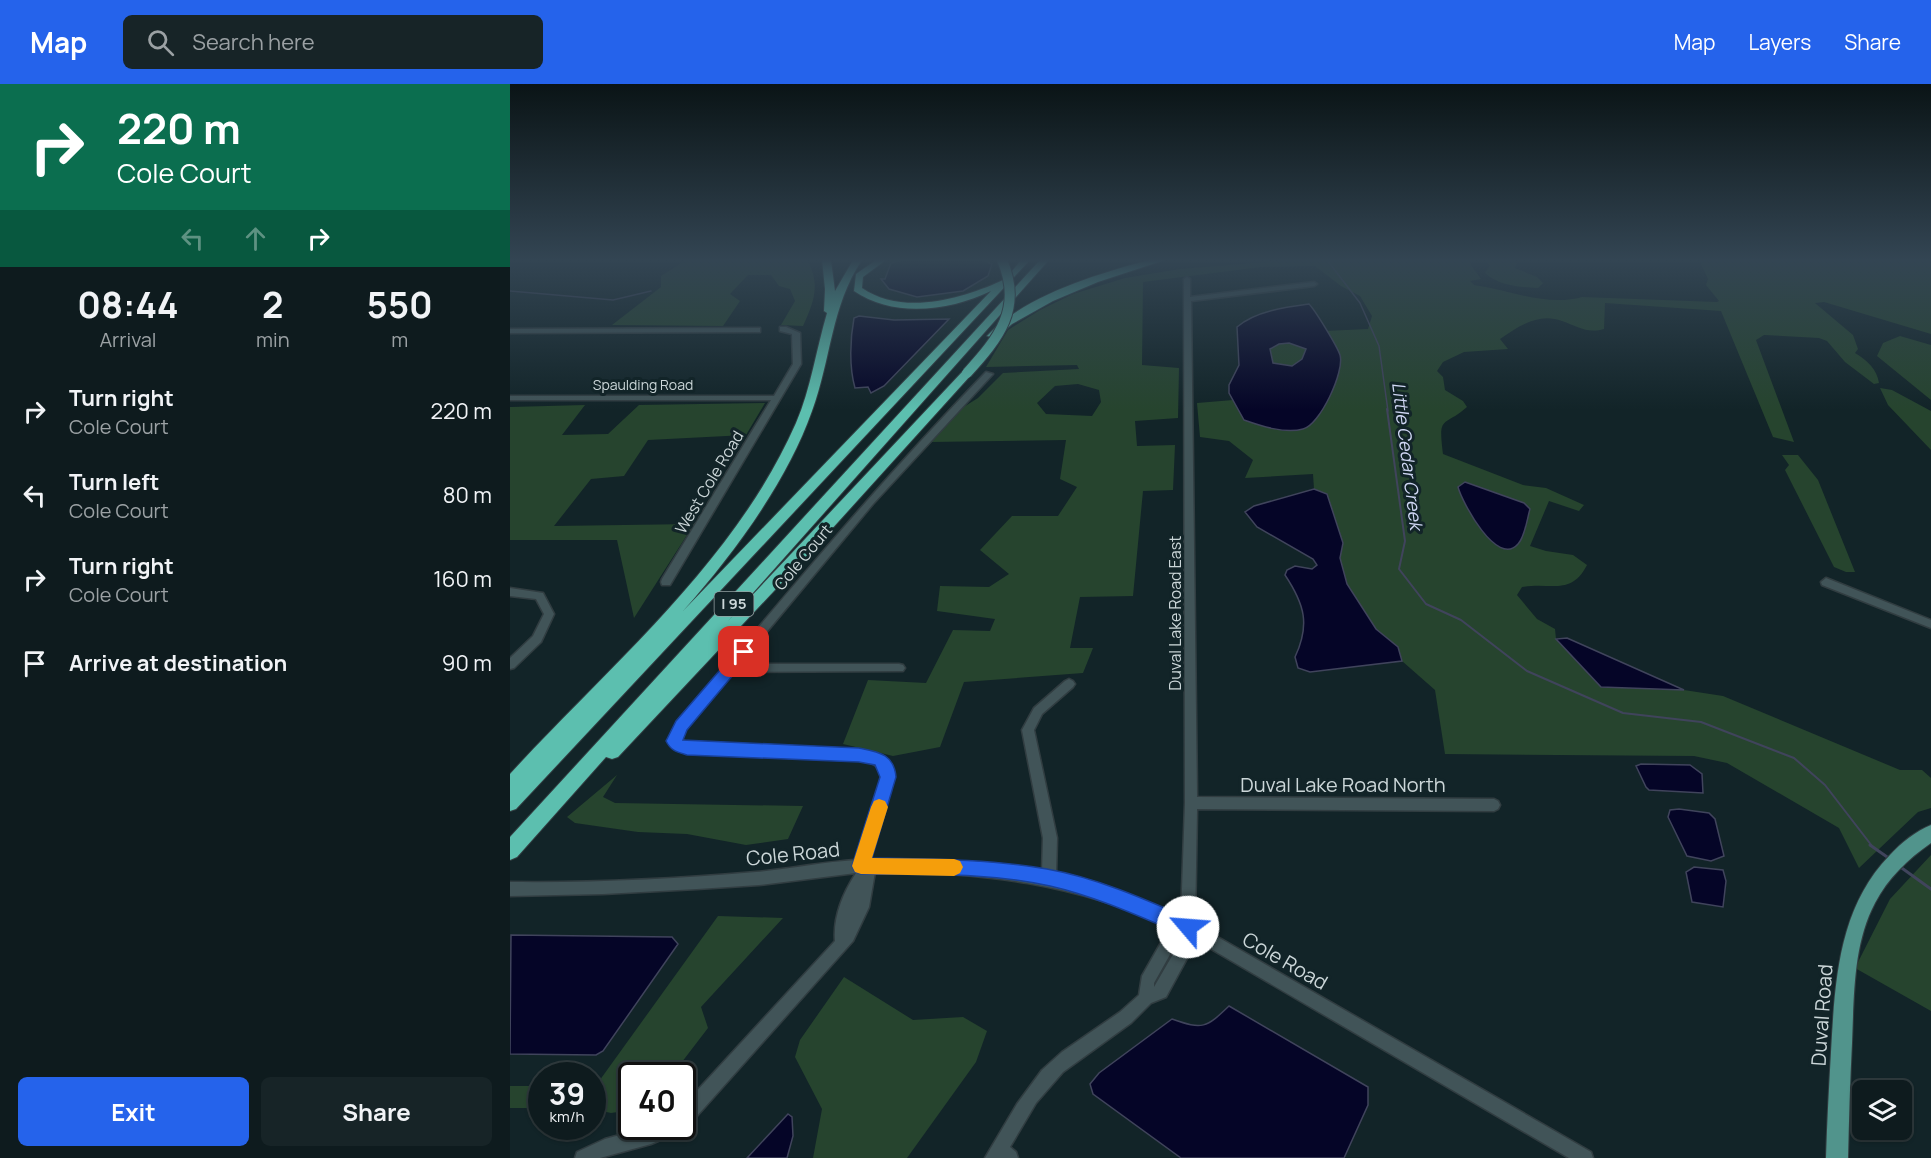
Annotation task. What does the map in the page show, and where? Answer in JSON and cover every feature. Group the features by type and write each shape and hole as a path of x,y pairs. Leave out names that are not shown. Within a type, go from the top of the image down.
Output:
{"highway":[{"path":"827,332 829,310"},
{"path":"510,786 673,612 742,525 766,490 799,429 811,401 827,332 835,310"},
{"name":"I 95","path":"510,803 979,310"},
{"name":"I 95","path":"510,850 1000,310"},
{"path":"539,819 642,722 967,374 993,342 1009,310"},
{"path":"929,390 948,379 995,333 1031,310"}],"main road":[{"name":"Duval Road","path":"1837,1158 1848,959 1857,920 1870,892 1887,869 1901,854 1931,833"}],"street":[{"name":"Duval Lake Road East","path":"1001,1155 1052,1071 1134,1012 1146,998 1161,992 1186,946 1191,803 1188,310"},
{"path":"510,330 757,330"},
{"name":"West Cole Road","path":"666,582 797,364 796,333 783,330"},
{"name":"Cole Court","path":"865,866 888,777 887,767 880,760 859,755 687,748 678,746 674,741 682,726 941,421 989,374"},
{"name":"Spaulding Road","path":"510,398 777,398"},
{"path":"1826,582 1931,624"},
{"path":"510,592 539,596 549,614 537,639 510,665"},
{"path":"731,668 899,669"},
{"path":"1049,877 1050,838 1028,730 1038,711 1069,684"},
{"name":"Duval Lake Road North","path":"1191,803 1494,805"},
{"path":"696,1105 842,944 840,932 869,883 865,866"},
{"name":"Cole Road","path":"510,889 606,889 762,878 865,866 980,868 1049,877 1125,900 1188,927 1586,1158"},
{"path":"1146,998 1147,981 1172,937 1188,927"},
{"path":"1155,967 1170,975"},
{"path":"583,1158 606,1145 636,1140"}],"green space":[{"path":"631,310 734,310 723,326 612,325"},
{"path":"790,310 810,310 803,326 781,325"},
{"path":"1040,310 1143,310 1142,365 1179,368 1178,418 1135,421 1137,446 1175,445 1173,490 1143,491 1133,596 1080,597 1070,648 1093,648 1083,673 964,682 940,747 893,756 843,744 868,680 926,683 953,630 990,631 995,619 937,611 940,586 989,587 1009,574 980,550 1012,516 1058,516 1077,487 1060,479 1066,440 930,442 954,413 978,398 1003,373 1079,369 1077,365 986,367 1008,330","holes":["1078,384 1099,390 1101,402 1092,416 1046,414 1037,403 1055,386"]},
{"path":"1368,310 1605,310 1604,329 1587,330 1554,319 1537,319 1522,325 1500,339 1508,349 1464,352 1443,362 1437,371 1443,377 1445,390 1463,401 1467,407 1444,423 1441,433 1443,454 1523,485 1546,488 1584,505 1579,511 1549,501 1530,546 1573,555 1587,565 1581,575 1574,581 1560,586 1522,587 1517,595 1537,619 1555,629 1556,639 1601,687 1684,690 1723,696 1900,770 1922,770 1931,778 1931,808 1918,812 1859,868 1839,828 1727,763 1694,756 1445,754 1435,690 1402,661 1398,647 1376,629 1347,584 1340,558 1343,543 1327,494 1314,489 1313,474 1245,478 1253,460 1229,441 1200,437 1197,403 1233,400 1244,420 1277,429 1303,429 1340,355 1324,331 1368,329 1372,316"},
{"path":"1708,310 1823,310 1853,335 1858,349 1855,353 1871,365 1879,383 1874,384 1845,362 1827,341 1819,338 1764,335 1756,340 1794,442 1773,437 1721,311"},
{"path":"1851,310 1931,310 1931,334"},
{"path":"1900,336 1931,345 1931,400 1877,356 1883,343"},
{"path":"1289,343 1306,349 1302,359 1292,366 1273,363 1270,349 1279,344"},
{"path":"1880,388 1892,390 1931,411 1931,450 1888,405"},
{"path":"765,403 746,435 648,440 624,476 591,479 554,526 694,524 634,618 617,540 510,540 510,407 585,405 562,435 608,434 639,405"},
{"path":"1782,455 1798,455 1818,480 1855,572 1846,572 1834,567 1785,470 1789,465"},
{"path":"617,775 603,797 615,803 803,806 788,839 746,845 687,834 638,832 575,823 567,817"},
{"path":"1931,855 1931,1011 1855,968 1890,899"},
{"path":"718,916 783,918 701,1007 708,1028 682,1062 618,1062 618,1112 611,1113 606,1112 606,1072"},
{"path":"844,977 913,1020 963,1017 987,1031 976,1062 907,1158 813,1158 822,1109 795,1057 800,1040"},
{"path":"510,1086 528,1086 528,1108 510,1108"}],"water":[{"path":"1273,310 1313,310 1340,355 1339,373 1330,396 1317,418 1303,429 1281,430 1244,420 1229,393 1229,385 1239,365 1237,327 1262,313","holes":["1289,343 1306,349 1302,359 1292,366 1273,363 1270,349 1279,344"]},
{"path":"859,316 894,320 949,319 884,386 871,393 868,387 855,388 853,380 852,335 854,318"},
{"path":"1465,482 1524,503 1530,509 1518,544 1510,549 1500,547 1482,530 1466,506 1458,487"},
{"path":"1314,489 1327,494 1343,543 1340,558 1347,584 1376,629 1398,647 1402,661 1310,672 1298,668 1295,657 1303,635 1303,615 1297,596 1285,575 1287,570 1295,566 1312,569 1317,565 1313,559 1257,527 1245,512 1254,506"},
{"path":"1567,638 1684,690 1601,687 1556,639"},
{"path":"1641,764 1690,765 1702,774 1703,793 1649,790 1636,766"},
{"path":"1670,810 1709,813 1715,819 1724,856 1711,861 1687,856 1668,817"},
{"path":"1694,867 1723,870 1726,881 1723,907 1692,902 1686,872"},
{"path":"511,935 672,937 678,944 603,1051 596,1055 510,1054"},
{"path":"1229,1006 1368,1087 1368,1105 1344,1158 1181,1158 1093,1094 1090,1084 1099,1073 1172,1019 1191,1025 1204,1025 1215,1019"},
{"path":"788,1114 792,1117 793,1136 787,1158 747,1158"}],"waterway":[{"name":"Little Cedar Creek","path":"1363,310 1379,346 1388,411"},
{"name":"Little Cedar Creek","path":"1387,409 1405,541 1399,569 1426,604 1461,620 1527,671 1623,713 1701,722 1794,758 1825,785 1872,846"},
{"name":"Little Cedar Creek","path":"1870,845 1890,859"},
{"name":"Little Cedar Creek","path":"1899,866 1931,889"}],"slow traffic":[{"path":"879,807 861,866 954,867"}],"route":[{"path":"744,652 682,726 674,741 678,746 687,748 859,755 880,760 887,767 888,777 861,866 980,868 1049,877 1125,900 1160,913 1188,927"}]}
